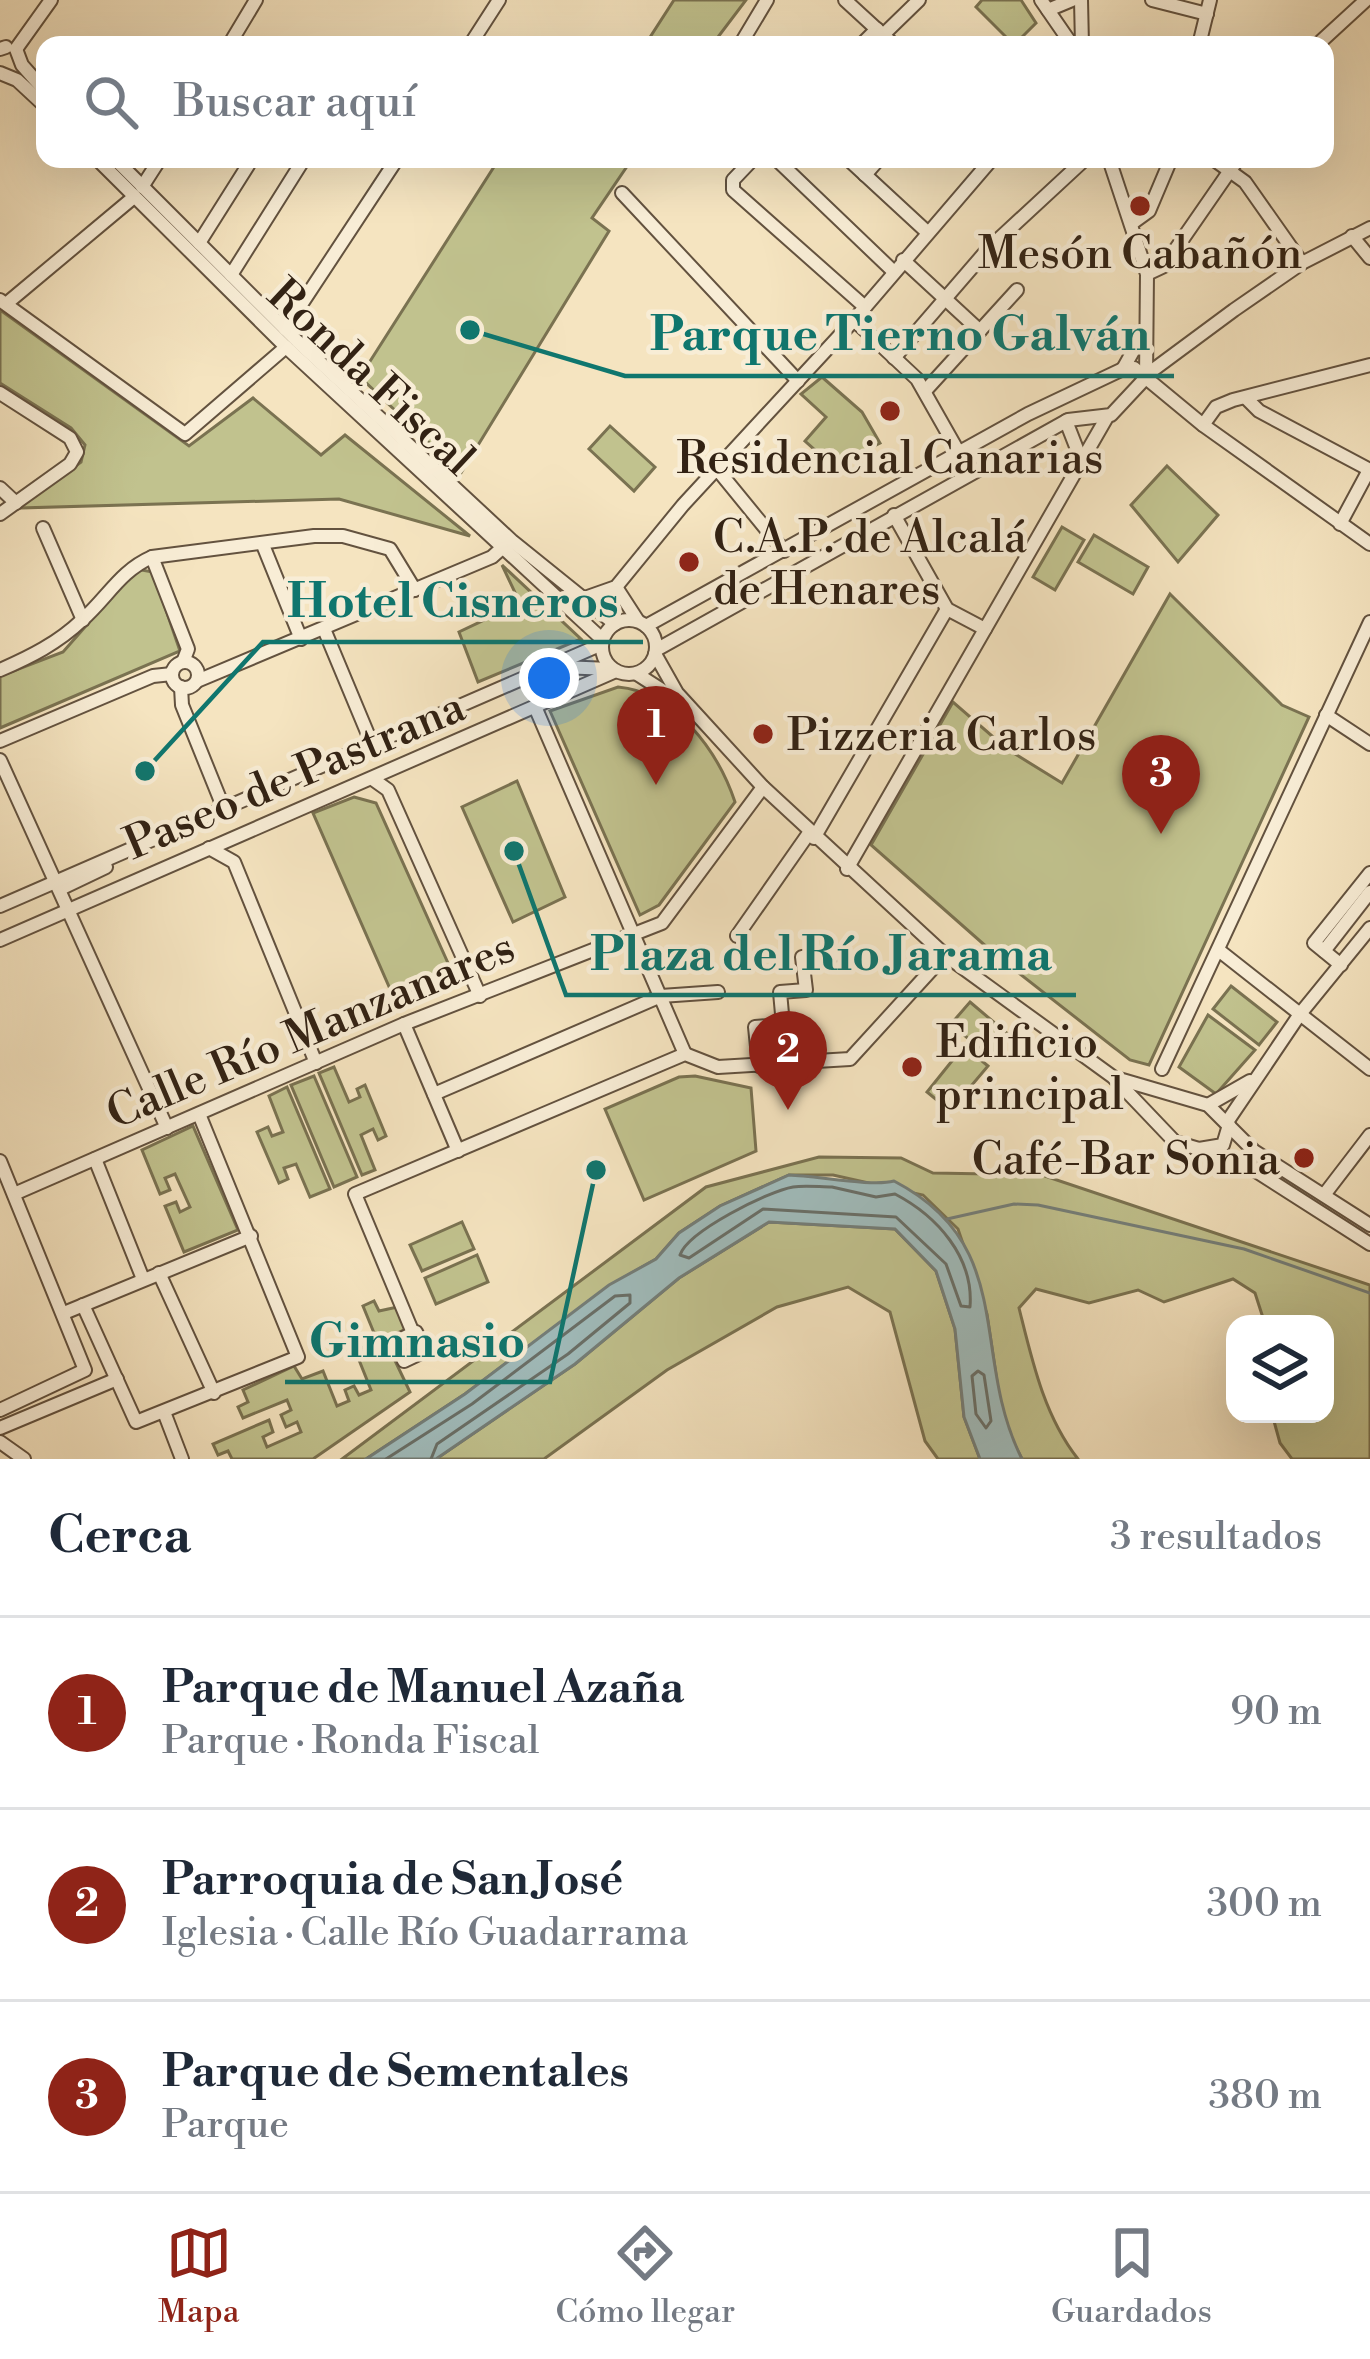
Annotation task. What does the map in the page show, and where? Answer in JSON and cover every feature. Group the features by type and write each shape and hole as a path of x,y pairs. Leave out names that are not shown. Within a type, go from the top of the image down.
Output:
{"street":[{"path":"36,81 5,47 51,0"},
{"path":"234,36 256,0"},
{"path":"476,36 499,0"},
{"path":"745,36 767,0"},
{"path":"845,0 884,36 919,0"},
{"path":"1066,36 1045,5 1076,0 1081,36"},
{"path":"1152,0 1208,7"},
{"path":"1327,36 1366,0"},
{"path":"22,65 5,74 36,99"},
{"name":"Ronda Fiscal","path":"108,168 199,243 285,329 582,598 616,623"},
{"name":"Ronda Fiscal","path":"121,168 138,192 286,347 603,642"},
{"path":"154,168 138,192 3,302 185,434 286,347"},
{"path":"199,243 246,168"},
{"path":"231,275 298,168"},
{"path":"285,329 391,168"},
{"path":"744,168 733,180 733,190 865,307"},
{"path":"786,168 980,332"},
{"path":"858,168 927,232"},
{"path":"865,175 871,168"},
{"path":"582,598 616,587 984,168"},
{"path":"894,358 988,249 1076,168"},
{"path":"1112,168 1148,274 1146,379"},
{"path":"1131,224 1150,211 1167,168"},
{"path":"1148,274 1164,266 1232,168"},
{"path":"1236,168 1302,262"},
{"path":"622,194 798,381"},
{"path":"847,869 1107,417 1146,379 1302,262 1370,228"},
{"path":"1352,236 1370,258"},
{"path":"925,391 1017,290"},
{"path":"854,320 925,391 959,453"},
{"path":"1123,369 1150,322"},
{"path":"1203,425 1216,407 1370,364"},
{"path":"616,623 643,624 689,605 1041,407 1123,369 1134,368 1203,425 1370,544"},
{"path":"1081,390 1088,416"},
{"path":"0,394 70,438 77,452 70,464 0,514"},
{"path":"1246,398 1259,411 1370,470 1340,524"},
{"path":"637,674 656,652 699,625 894,515 1059,425 1088,416 1107,417"},
{"path":"1059,425 1082,462"},
{"path":"717,469 784,551"},
{"path":"0,488 16,502"},
{"path":"894,515 947,609 985,629"},
{"path":"43,528 83,620"},
{"path":"0,670 41,652 83,620 128,567 152,557 314,536 373,542 398,555 415,590"},
{"path":"263,545 301,639"},
{"path":"182,687 492,557 502,548"},
{"path":"0,741 153,676 172,674 182,662 188,649 152,557"},
{"path":"616,587 616,623 603,642 614,670 637,674 697,716"},
{"path":"616,587 697,716 812,836 945,955 1113,1077 1165,1125 1174,1142 1211,1150 1248,1166 1370,1244"},
{"path":"689,605 699,625"},
{"path":"737,936 812,836 947,609"},
{"path":"1162,1070 1221,952 1370,622"},
{"path":"324,629 372,744"},
{"name":"Paseo de Pastrana","path":"0,906 557,667 603,642"},
{"path":"182,662 195,665 196,682"},
{"name":"Paseo de Pastrana","path":"557,667 614,670"},
{"name":"Paseo de Pastrana","path":"0,940 536,709 614,670"},
{"path":"172,674 182,687 182,705 224,808"},
{"path":"536,709 685,1054"},
{"path":"1326,715 1370,744"},
{"path":"0,760 60,884 166,1128"},
{"path":"374,780 388,790 480,996"},
{"name":"Calle Río Manzanares","path":"14,1194 404,1024 670,918 763,787"},
{"path":"241,836 234,862 316,1063"},
{"path":"209,848 234,862"},
{"path":"1341,965 1314,943 1370,873"},
{"path":"1324,951 1370,892"},
{"path":"1211,1150 1223,1145 1228,1123 1251,1081 1370,928"},
{"path":"1221,952 1370,1069"},
{"path":"759,1066 755,1027 783,1024 780,992 806,990 802,957 834,955"},
{"path":"413,1334 355,1194 685,1054 718,1067 850,1059 945,955"},
{"path":"434,1094 661,996 718,992"},
{"path":"404,1024 458,1151"},
{"path":"1113,1077 1208,1105 1254,1151 1370,1225"},
{"path":"1208,1105 1251,1081"},
{"path":"1165,1125 1169,1112 1184,1101"},
{"path":"83,1305 136,1422 298,1357 199,1114"},
{"path":"1324,1195 1370,1135"},
{"path":"95,1159 143,1279"},
{"path":"0,1161 85,1370 0,1411"},
{"path":"64,1313 251,1236"},
{"path":"159,1273 214,1393"},
{"path":"0,1428 116,1379"},
{"path":"164,1412 182,1459"},
{"path":"0,1442 24,1459"}],"green space":[{"path":"674,0 746,0 719,36 651,36"},
{"path":"982,0 1021,0 1036,23 1023,36 1005,36 976,7"},
{"path":"493,168 626,168 592,218 609,231 461,473 360,377"},
{"path":"0,310 189,446 253,398 321,455 345,435 470,536 339,499 18,508 81,462 85,445 71,428 0,383"},
{"path":"822,377 862,412 880,443 833,466 805,441 826,417 801,394"},
{"path":"610,426 655,467 634,491 589,449"},
{"path":"1167,466 1218,515 1178,562 1131,505"},
{"path":"1062,527 1084,540 1055,590 1033,577"},
{"path":"1094,535 1148,567 1133,594 1078,562"},
{"path":"502,565 581,639 478,682 459,632 520,603"},
{"path":"136,569 153,572 180,651 0,728 0,676 63,652"},
{"path":"1170,594 1282,705 1309,717 1149,1065 1130,1060 997,956 871,845 953,702 1007,749 1062,783"},
{"path":"618,687 658,700 692,727 718,763 735,802 659,905 640,915 550,711"},
{"path":"517,781 565,897 513,922 462,807"},
{"path":"354,797 376,803 452,972 394,998 313,813"},
{"path":"1231,986 1277,1022 1259,1045 1213,1009"},
{"path":"970,1002 1009,1035 990,1057 951,1024"},
{"path":"1208,1015 1255,1050 1216,1094 1179,1067"},
{"path":"964,1046 988,1066 950,1111 927,1092"},
{"path":"334,1067 349,1102 360,1097 357,1089 365,1085 386,1136 378,1140 373,1129 361,1135 375,1170 362,1175 319,1073"},
{"path":"314,1076 357,1177 334,1187 291,1085"},
{"path":"679,1077 751,1088 756,1151 644,1200 605,1109"},
{"path":"287,1087 330,1189 310,1197 296,1164 284,1168 288,1179 279,1183 257,1132 268,1127 272,1136 283,1132 269,1096"},
{"path":"193,1126 238,1230 184,1252 165,1206 176,1202 180,1212 190,1207 175,1174 165,1178 170,1190 160,1194 142,1150"},
{"path":"819,1157 901,1158 933,1173 1042,1175 1370,1285 1370,1459 1292,1459 1280,1443 1274,1423 1334,1423 1334,1315 1262,1315 1255,1293 1233,1279 1164,1302 1138,1290 1089,1303 1036,1289 1019,1308 1048,1406 1078,1459 1022,1459 1003,1422 987,1314 958,1229 923,1195 833,1175 789,1175 720,1206 679,1233 656,1259 609,1286 465,1394 366,1459 342,1459 706,1187"},
{"path":"462,1222 474,1249 422,1271 410,1245"},
{"path":"769,1222 895,1229 936,1271 955,1329 964,1417 980,1459 938,1459 925,1441 890,1312 848,1287 777,1307 667,1370 544,1459 436,1459 575,1364 679,1278"},
{"path":"477,1255 488,1282 436,1304 425,1278"},
{"path":"374,1301 379,1311 402,1306 410,1327 389,1337 388,1346 410,1392 313,1459 232,1459 228,1451 218,1455 213,1444 269,1420 273,1432 263,1437 267,1447 301,1432 297,1422 286,1427 281,1415 291,1410 287,1400 243,1418 238,1407 248,1402 243,1390 294,1366 302,1379 323,1371 337,1406 349,1401 345,1390 354,1386 359,1395 371,1390 355,1350 364,1347 368,1357 381,1350 363,1306"}],"water":[{"path":"789,1175 894,1181 933,1207 959,1237 985,1305 1006,1420 1022,1459 980,1459 964,1417 955,1329 936,1271 895,1229 769,1222 679,1278 575,1364 436,1459 366,1459 465,1394 609,1285 656,1259 679,1233 720,1206"}],"waterway":[{"path":"947,1219 1014,1204 1038,1205 1244,1249 1370,1293"}],"place":[{"name":"Mesón Cabañón","path":"1140,206"},
{"name":"Parque Tierno Galván","path":"470,330"},
{"name":"Residencial Canarias","path":"890,411"},
{"name":"C.A.P. de Alcalá de Henares","path":"689,562"},
{"name":"Pizzeria Carlos","path":"763,734"},
{"name":"Hotel Cisneros","path":"145,771"},
{"name":"Parque de Manuel Azaña","path":"656,785"},
{"name":"Parque de Sementales","path":"1161,834"},
{"name":"Plaza del Río Jarama","path":"514,851"},
{"name":"Edificio principal","path":"912,1067"},
{"name":"Parroquia de San José","path":"788,1110"},
{"name":"Café-Bar Sonia","path":"1304,1158"},
{"name":"Gimnasio","path":"596,1170"}]}
